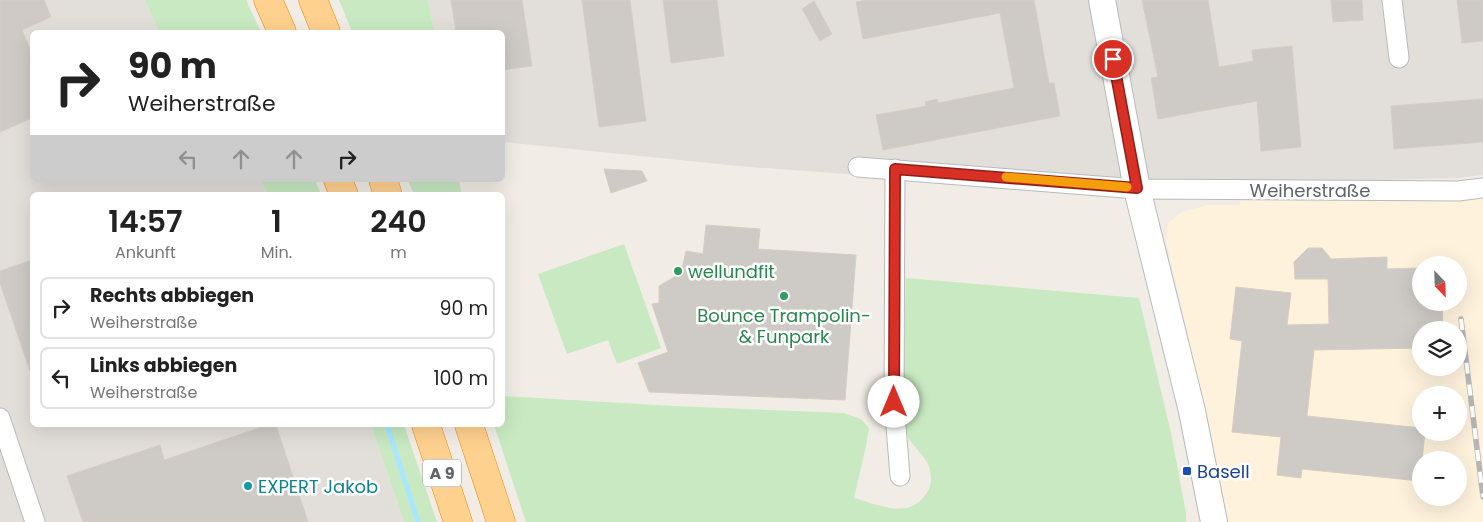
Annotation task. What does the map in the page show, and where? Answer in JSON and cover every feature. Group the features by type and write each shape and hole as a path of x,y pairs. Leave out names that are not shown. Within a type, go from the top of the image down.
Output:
{"highway":[{"path":"268,0 281,30"},
{"path":"313,0 325,30"},
{"name":"A 9","path":"427,427 458,522"},
{"name":"A 9","path":"470,427 501,522"}],"street":[{"path":"1102,0 1137,188 1192,411 1212,514"},
{"path":"1392,0 1399,58"},
{"name":"Weiherstraße","path":"858,167 1137,188 1458,191 1483,188"},
{"path":"895,169 894,402 900,476"},
{"path":"0,418 35,522"}],"shaded area":[{"path":"0,0 145,0 158,30 30,30 30,182 262,182 267,192 30,192 30,427 372,427 404,522 0,522"},
{"path":"428,0 1483,0 1483,175 1458,178 1216,184 899,178 738,166 505,142 505,30 434,30"},
{"path":"1483,198 1483,522 1226,522 1166,240 1169,222 1182,212 1208,205 1240,205 1240,201 1458,201"}],"green space":[{"path":"145,0 246,0 260,30 158,30"},
{"path":"339,0 428,0 434,30 351,30"},
{"path":"262,182 316,182 320,192 267,192"},
{"path":"409,182 459,182 461,192 413,192"},
{"path":"624,244 661,348 617,364 608,340 567,354 538,274"},
{"path":"906,278 1139,298 1171,433 1186,522 526,522 495,427 505,427 505,396 673,406 844,413 861,419 869,428 854,498 883,507 902,509 911,507 919,502 930,487 931,478 927,462 906,432 903,371"},
{"path":"372,427 405,427 437,522 404,522"}],"building":[{"path":"0,0 44,0 51,17 22,30 30,49 30,119 0,132"},
{"path":"451,0 522,0 532,66 505,70 505,30 456,30"},
{"path":"582,0 630,0 646,121 599,127"},
{"path":"663,0 717,0 724,56 671,63"},
{"path":"867,0 1034,0 1049,83 1054,83 1060,116 883,150 876,115 926,106 925,102 937,99 938,103 1014,88 1000,13 863,39 856,2"},
{"path":"1142,0 1208,0 1219,67 1253,61 1252,50 1292,46 1301,147 1261,151 1257,101 1158,119 1151,78 1158,77"},
{"path":"1331,0 1362,0 1363,20 1333,22"},
{"path":"1457,0 1483,0 1483,41 1462,43"},
{"path":"814,1 832,34 820,41 802,9"},
{"path":"1483,99 1483,142 1394,149 1391,106"},
{"path":"604,169 642,171 647,181 611,193"},
{"path":"706,225 760,229 758,249 856,255 845,400 649,392 638,363 668,352 652,304 659,303 659,286 681,273 686,251 703,254"},
{"path":"1308,248 1322,248 1331,259 1387,257 1387,269 1412,268 1412,311 1442,311 1443,321 1412,321 1412,348 1314,350 1307,416 1412,427 1412,441 1424,441 1423,451 1412,451 1412,480 1302,469 1301,478 1277,475 1281,437 1232,432 1242,341 1230,339 1236,287 1291,293 1287,325 1329,324 1328,279 1295,279 1294,262"},
{"path":"30,261 30,371 0,283 0,271"},
{"path":"262,427 277,427 308,522 83,522 67,476 160,445 164,460"}],"waterway":[{"path":"388,427 418,522"}],"railway":[{"path":"1461,319 1483,497"}],"slow traffic":[{"path":"1006,177 1127,187"}],"place":[{"name":"wellundfit","path":"678,271"},
{"name":"Bounce Trampolin- & Funpark","path":"784,296"},
{"name":"Basell","path":"1187,471"},
{"name":"EXPERT Jakob","path":"248,486"}],"route":[{"path":"894,402 895,169 1137,188 1113,59"}]}
